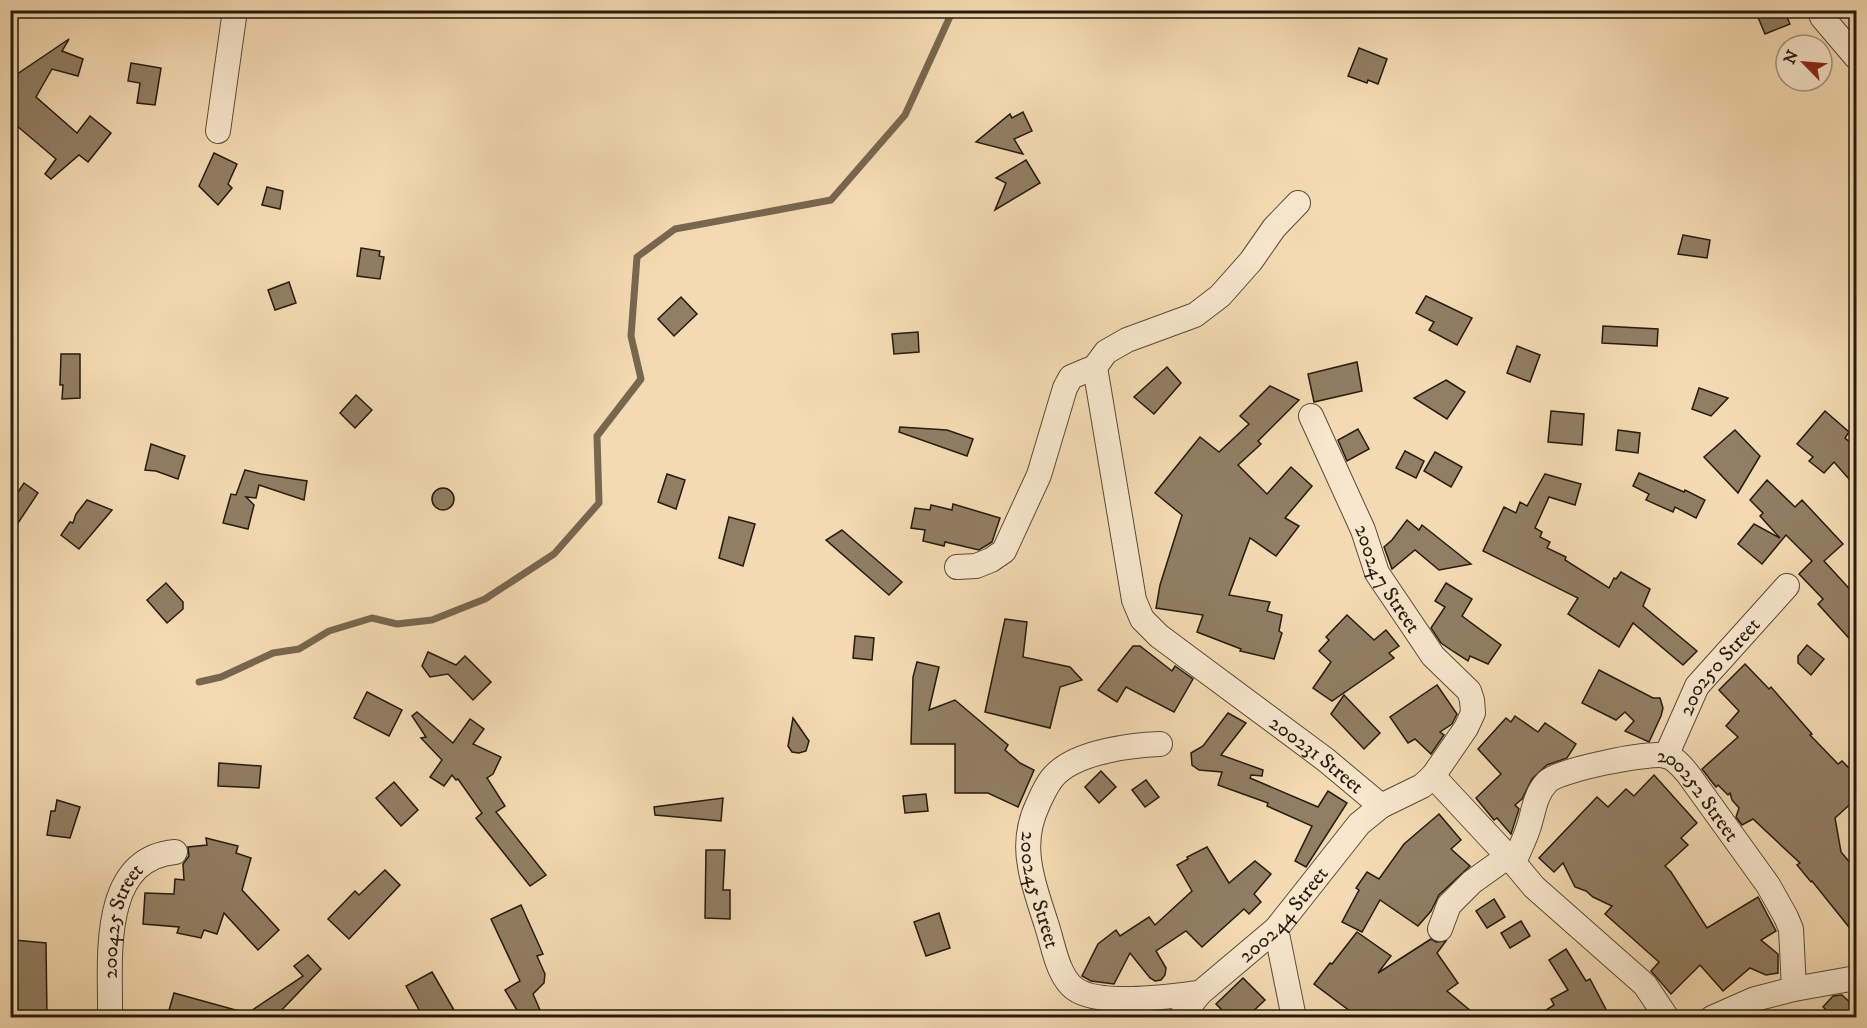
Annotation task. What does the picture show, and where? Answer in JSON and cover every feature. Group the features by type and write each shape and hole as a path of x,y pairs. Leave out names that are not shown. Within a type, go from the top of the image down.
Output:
{"street":[{"path":"218,131 235,10"},
{"path":"1820,10 1822,17 1857,57"},
{"path":"957,567 976,566 1004,551 1039,475 1065,388 1071,377 1095,367 1106,352 1126,340 1195,315 1220,296 1251,261 1274,228 1298,203"},
{"name":"200231 Street","path":"1095,367 1125,556 1134,600 1142,619 1159,636 1326,760 1381,806 1422,786 1432,776"},
{"name":"200247 Street","path":"1311,416 1363,530 1377,573 1433,656 1469,691 1473,713 1466,728 1432,776"},
{"name":"200250 Street","path":"1666,756 1697,686 1787,586"},
{"name":"200245 Street","path":"1160,744 1112,749 1074,762 1057,773 1049,782 1032,816 1028,837 1030,865 1061,972 1074,988 1092,997 1129,999 1200,993"},
{"name":"200252 Street","path":"1511,860 1528,830 1537,795 1548,780 1564,772 1585,767 1642,756 1666,756 1675,761 1688,774 1777,900 1791,929 1794,989"},
{"path":"1432,776 1534,887 1644,985 1667,1017"},
{"name":"200244 Street","path":"1180,1017 1200,993 1276,929 1359,824 1381,806"},
{"name":"200425 Street","path":"110,1017 111,926 118,901 126,882 142,864 159,853 175,852"},
{"path":"1440,929 1449,905 1472,882 1511,860"},
{"path":"1276,929 1294,1017"},
{"path":"1712,1017 1755,999 1794,989 1857,978"}],"building":[{"path":"1755,10 1784,10 1790,24 1765,34"},
{"path":"69,39 62,51 83,59 78,76 52,69 36,97 77,133 90,116 111,133 88,162 79,155 51,179 45,174 56,159 10,120 10,79"},
{"path":"1359,48 1387,59 1378,84 1368,80 1367,83 1348,76"},
{"path":"131,63 161,68 155,105 137,103 140,83 128,81"},
{"path":"1023,112 1032,131 1014,139 1023,154 976,142 1010,114 1012,118"},
{"path":"214,153 237,164 228,184 232,188 218,205 199,186"},
{"path":"1026,160 1040,183 995,210 1006,183 996,178"},
{"path":"267,187 283,191 280,209 262,205"},
{"path":"1683,235 1710,240 1707,258 1678,254"},
{"path":"361,248 380,251 379,256 384,257 380,279 357,276"},
{"path":"289,282 296,303 275,310 268,290"},
{"path":"1426,296 1472,318 1457,345 1429,330 1434,322 1416,313"},
{"path":"681,297 697,314 674,336 658,319"},
{"path":"1603,326 1658,329 1657,346 1602,343"},
{"path":"918,332 919,352 894,354 892,334"},
{"path":"1517,346 1540,355 1530,382 1507,373"},
{"path":"61,354 80,354 80,398 62,399"},
{"path":"1357,362 1362,391 1314,402 1308,374"},
{"path":"1167,367 1181,383 1154,414 1134,397"},
{"path":"1446,380 1465,392 1447,419 1414,398"},
{"path":"1270,386 1299,400 1258,441 1261,444 1238,465 1267,494 1291,467 1312,486 1285,518 1299,526 1276,556 1250,538 1229,595 1270,602 1267,611 1282,615 1279,631 1282,633 1274,659 1240,651 1241,649 1197,632 1203,615 1156,608 1160,585 1182,515 1155,493 1200,437 1219,452 1249,424 1240,416"},
{"path":"1699,388 1728,398 1711,416 1692,409"},
{"path":"356,395 372,410 355,428 340,413"},
{"path":"1551,411 1584,414 1582,445 1548,442"},
{"path":"1825,411 1849,432 1845,438 1857,448 1857,488 1834,462 1824,473 1809,461 1813,457 1797,444"},
{"path":"900,427 947,430 973,439 967,456 899,432"},
{"path":"1358,429 1369,449 1347,461 1338,440"},
{"path":"1618,430 1640,433 1638,453 1616,450"},
{"path":"1735,430 1760,456 1738,493 1704,457"},
{"path":"151,444 185,456 178,479 156,471 145,470"},
{"path":"1405,451 1424,461 1416,478 1396,468"},
{"path":"1435,452 1462,467 1451,487 1424,471"},
{"path":"245,470 307,481 304,500 259,485 256,498 246,497 254,505 248,529 223,523 231,494 236,495"},
{"path":"1639,473 1705,500 1696,518 1675,507 1673,512 1646,500 1649,494 1633,486"},
{"path":"667,474 685,480 676,509 658,502"},
{"path":"1545,474 1581,484 1575,505 1549,497 1535,528 1542,532 1540,537 1550,542 1547,548 1566,557 1565,560 1609,588 1614,578 1616,579 1621,572 1650,589 1643,606 1697,651 1683,665 1633,623 1619,647 1568,614 1578,598 1483,551 1504,507 1516,513 1520,502 1527,506"},
{"path":"1767,480 1795,507 1802,500 1843,544 1824,561 1857,597 1857,647 1818,604 1823,599 1799,574 1812,561 1786,535 1762,564 1738,544 1754,524 1780,538 1760,516 1763,513 1750,500"},
{"path":"24,483 38,493 10,535 10,504"},
{"path":"439,488 447,488 454,495 454,503 447,510 439,510 432,503 432,495"},
{"path":"87,500 112,510 79,549 61,535 70,522 73,523 76,514"},
{"path":"953,504 1000,518 992,542 979,550 945,542 944,546 923,541 925,530 911,528 915,508 930,510 931,505 952,510"},
{"path":"729,517 755,524 743,566 719,558"},
{"path":"1407,520 1419,530 1422,525 1471,564 1439,570 1415,550 1392,569 1384,547"},
{"path":"842,530 902,582 889,595 826,540"},
{"path":"166,583 183,602 183,609 167,623 147,600"},
{"path":"1446,583 1472,599 1462,616 1501,645 1488,664 1470,656 1468,661 1441,643 1431,628 1445,607 1435,601"},
{"path":"1347,615 1374,640 1386,630 1399,646 1389,653 1394,658 1332,701 1313,688 1331,662 1319,651 1329,640 1326,637"},
{"path":"1005,619 1027,622 1023,657 1070,667 1082,680 1060,687 1050,728 985,712"},
{"path":"855,636 874,638 872,660 853,658"},
{"path":"1807,645 1824,659 1811,675 1798,663 1798,656"},
{"path":"1133,646 1140,646 1172,671 1175,666 1193,679 1174,712 1126,687 1117,702 1098,690"},
{"path":"428,652 456,665 465,656 491,682 473,700 448,674 430,677 422,666"},
{"path":"917,662 939,667 929,710 955,700 1008,745 1005,750 1020,763 1034,770 1018,807 988,793 955,793 955,744 911,744 913,677"},
{"path":"1745,664 1769,689 1771,687 1812,734 1810,735 1838,764 1842,761 1857,776 1857,798 1835,818 1841,852 1857,871 1857,937 1797,865 1800,863 1753,819 1742,825 1736,817 1739,808 1732,800 1730,793 1728,795 1718,785 1716,787 1702,769 1738,737 1726,726 1739,711 1719,690"},
{"path":"1599,670 1653,698 1660,698 1663,708 1661,716 1649,742 1625,731 1634,721 1625,712 1616,720 1582,703"},
{"path":"1437,685 1457,714 1452,724 1440,732 1444,735 1431,754 1415,739 1408,743 1390,717"},
{"path":"367,692 402,710 389,736 354,718"},
{"path":"1344,695 1380,733 1364,749 1331,714"},
{"path":"417,712 453,743 470,719 484,729 473,744 501,757 493,774 487,778 505,806 496,812 546,875 530,886 476,818 482,813 458,779 456,780 452,775 444,786 430,777 442,760 421,738 426,737 412,716"},
{"path":"1228,713 1246,723 1221,755 1263,770 1262,776 1251,775 1250,778 1318,807 1328,791 1347,803 1306,867 1295,861 1312,826 1267,806 1268,803 1218,785 1222,772 1199,770 1192,765 1191,753 1203,746"},
{"path":"1515,716 1538,732 1545,723 1576,744 1567,758 1547,765 1532,779 1522,799 1515,805 1519,809 1511,834 1497,818 1494,820 1476,798 1501,774 1478,749 1506,718 1511,722"},
{"path":"793,718 809,741 806,751 799,753 792,752 788,746"},
{"path":"219,763 261,766 259,788 218,786"},
{"path":"1101,771 1116,787 1099,803 1085,787"},
{"path":"1654,775 1697,823 1681,838 1688,845 1665,866 1707,928 1758,897 1776,931 1761,940 1778,954 1778,973 1766,975 1750,968 1723,991 1700,965 1671,994 1651,971 1659,962 1605,914 1612,906 1575,887 1563,863 1554,872 1539,858 1597,797 1608,807 1626,789 1634,796"},
{"path":"1146,780 1159,797 1145,807 1132,790"},
{"path":"394,782 418,810 401,826 376,798"},
{"path":"926,794 928,811 905,813 903,796"},
{"path":"723,798 721,821 655,815 654,807"},
{"path":"57,800 80,807 70,838 47,835 51,811 55,811"},
{"path":"1439,814 1461,840 1451,849 1470,866 1439,895 1431,911 1418,926 1380,900 1362,932 1342,922 1359,890 1356,888 1367,872 1379,879 1404,844"},
{"path":"206,838 238,846 236,853 251,858 242,890 279,930 258,950 224,913 217,934 204,930 201,938 177,933 179,927 143,924 145,893 174,894 175,879 184,880 183,864 189,856 188,847 207,845"},
{"path":"1207,847 1229,883 1255,861 1271,874 1254,894 1261,902 1249,914 1244,909 1202,947 1186,931 1156,951 1166,968 1161,980 1155,981 1150,978 1130,953 1114,984 1091,981 1082,976 1098,944 1116,930 1120,936 1149,917 1155,925 1192,891 1177,865"},
{"path":"706,850 725,850 723,890 730,890 730,919 705,918"},
{"path":"385,870 400,885 349,939 328,919 355,891 359,895"},
{"path":"1494,899 1505,917 1487,928 1476,911"},
{"path":"521,905 543,954 537,956 545,974 544,983 533,994 543,1017 521,1017 505,990 520,981 491,919"},
{"path":"939,913 950,948 926,956 914,922"},
{"path":"1521,921 1530,936 1510,948 1501,933"},
{"path":"1357,932 1391,956 1378,973 1431,939 1436,942 1446,941 1437,953 1458,983 1447,991 1478,1017 1358,1017 1314,984"},
{"path":"14,940 46,943 47,1017 10,1017 10,954 13,955"},
{"path":"1566,949 1586,981 1590,979 1610,1017 1535,1017 1554,1005 1551,999 1568,990 1549,960"},
{"path":"308,955 321,969 275,1017 242,1017 303,976 294,966"},
{"path":"432,972 458,1017 423,1017 406,986"},
{"path":"1243,978 1265,1000 1247,1017 1229,1017 1216,1004"},
{"path":"174,993 243,1012 242,1017 167,1017"},
{"path":"1842,995 1857,1009 1857,1017 1834,1017 1823,1007 1833,996"}],"waterway":[{"path":"199,682 221,677 273,653 299,649 329,631 372,618 397,624 432,620 485,599 554,554 599,503 597,436 641,379 631,336 637,257 675,229 831,200 905,115 953,10"}]}
